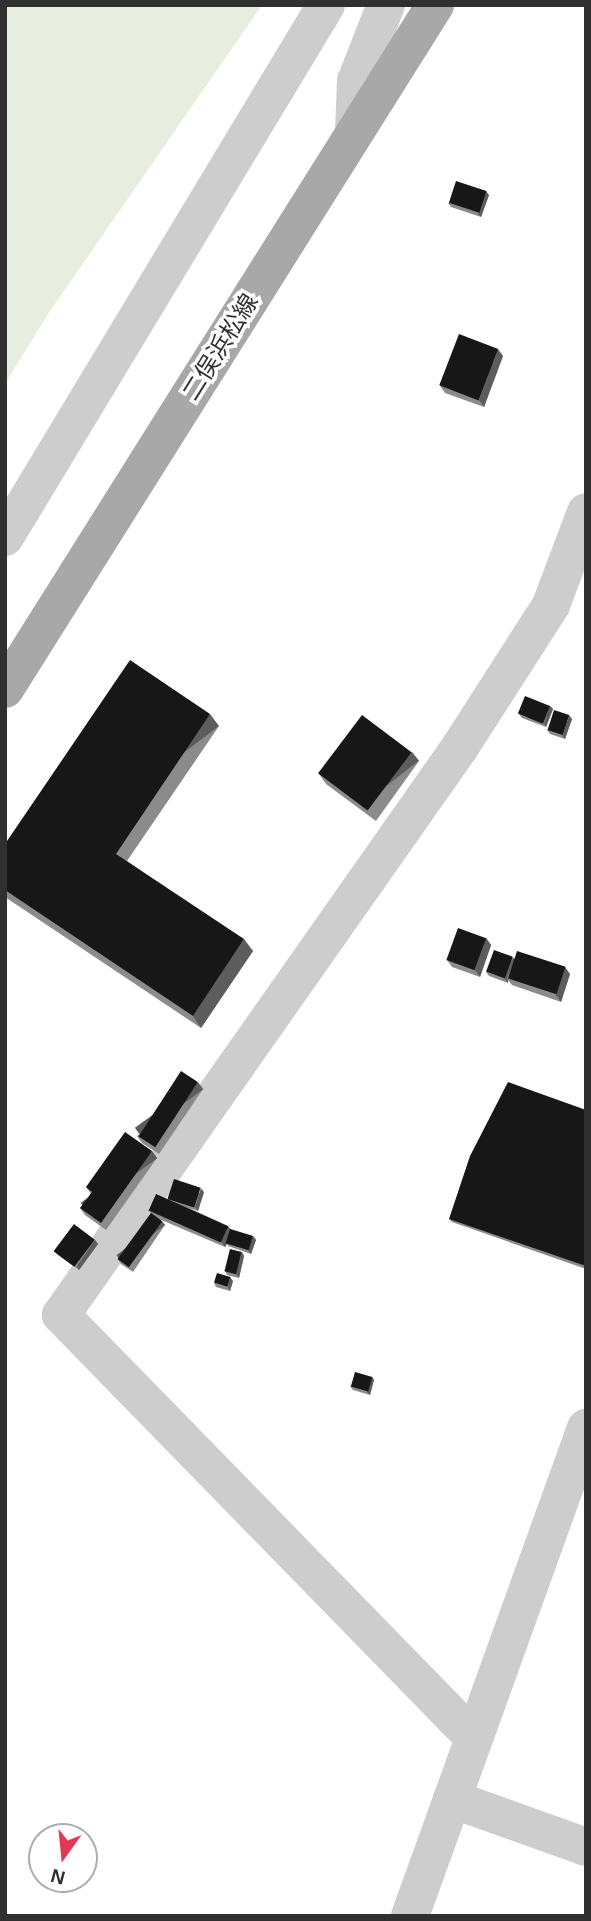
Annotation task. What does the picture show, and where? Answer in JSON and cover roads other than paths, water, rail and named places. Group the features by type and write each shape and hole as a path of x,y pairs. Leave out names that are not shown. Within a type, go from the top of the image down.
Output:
{"main road":[{"name":"二俣浜松線","path":"5,688 435,5"}],"street":[{"path":"5,537 326,5"},
{"path":"354,133 356,81 386,5"},
{"path":"473,1737 61,1315 460,747 551,605 586,512"},
{"path":"410,1916 586,1428"},
{"path":"452,1799 586,1847"}]}
